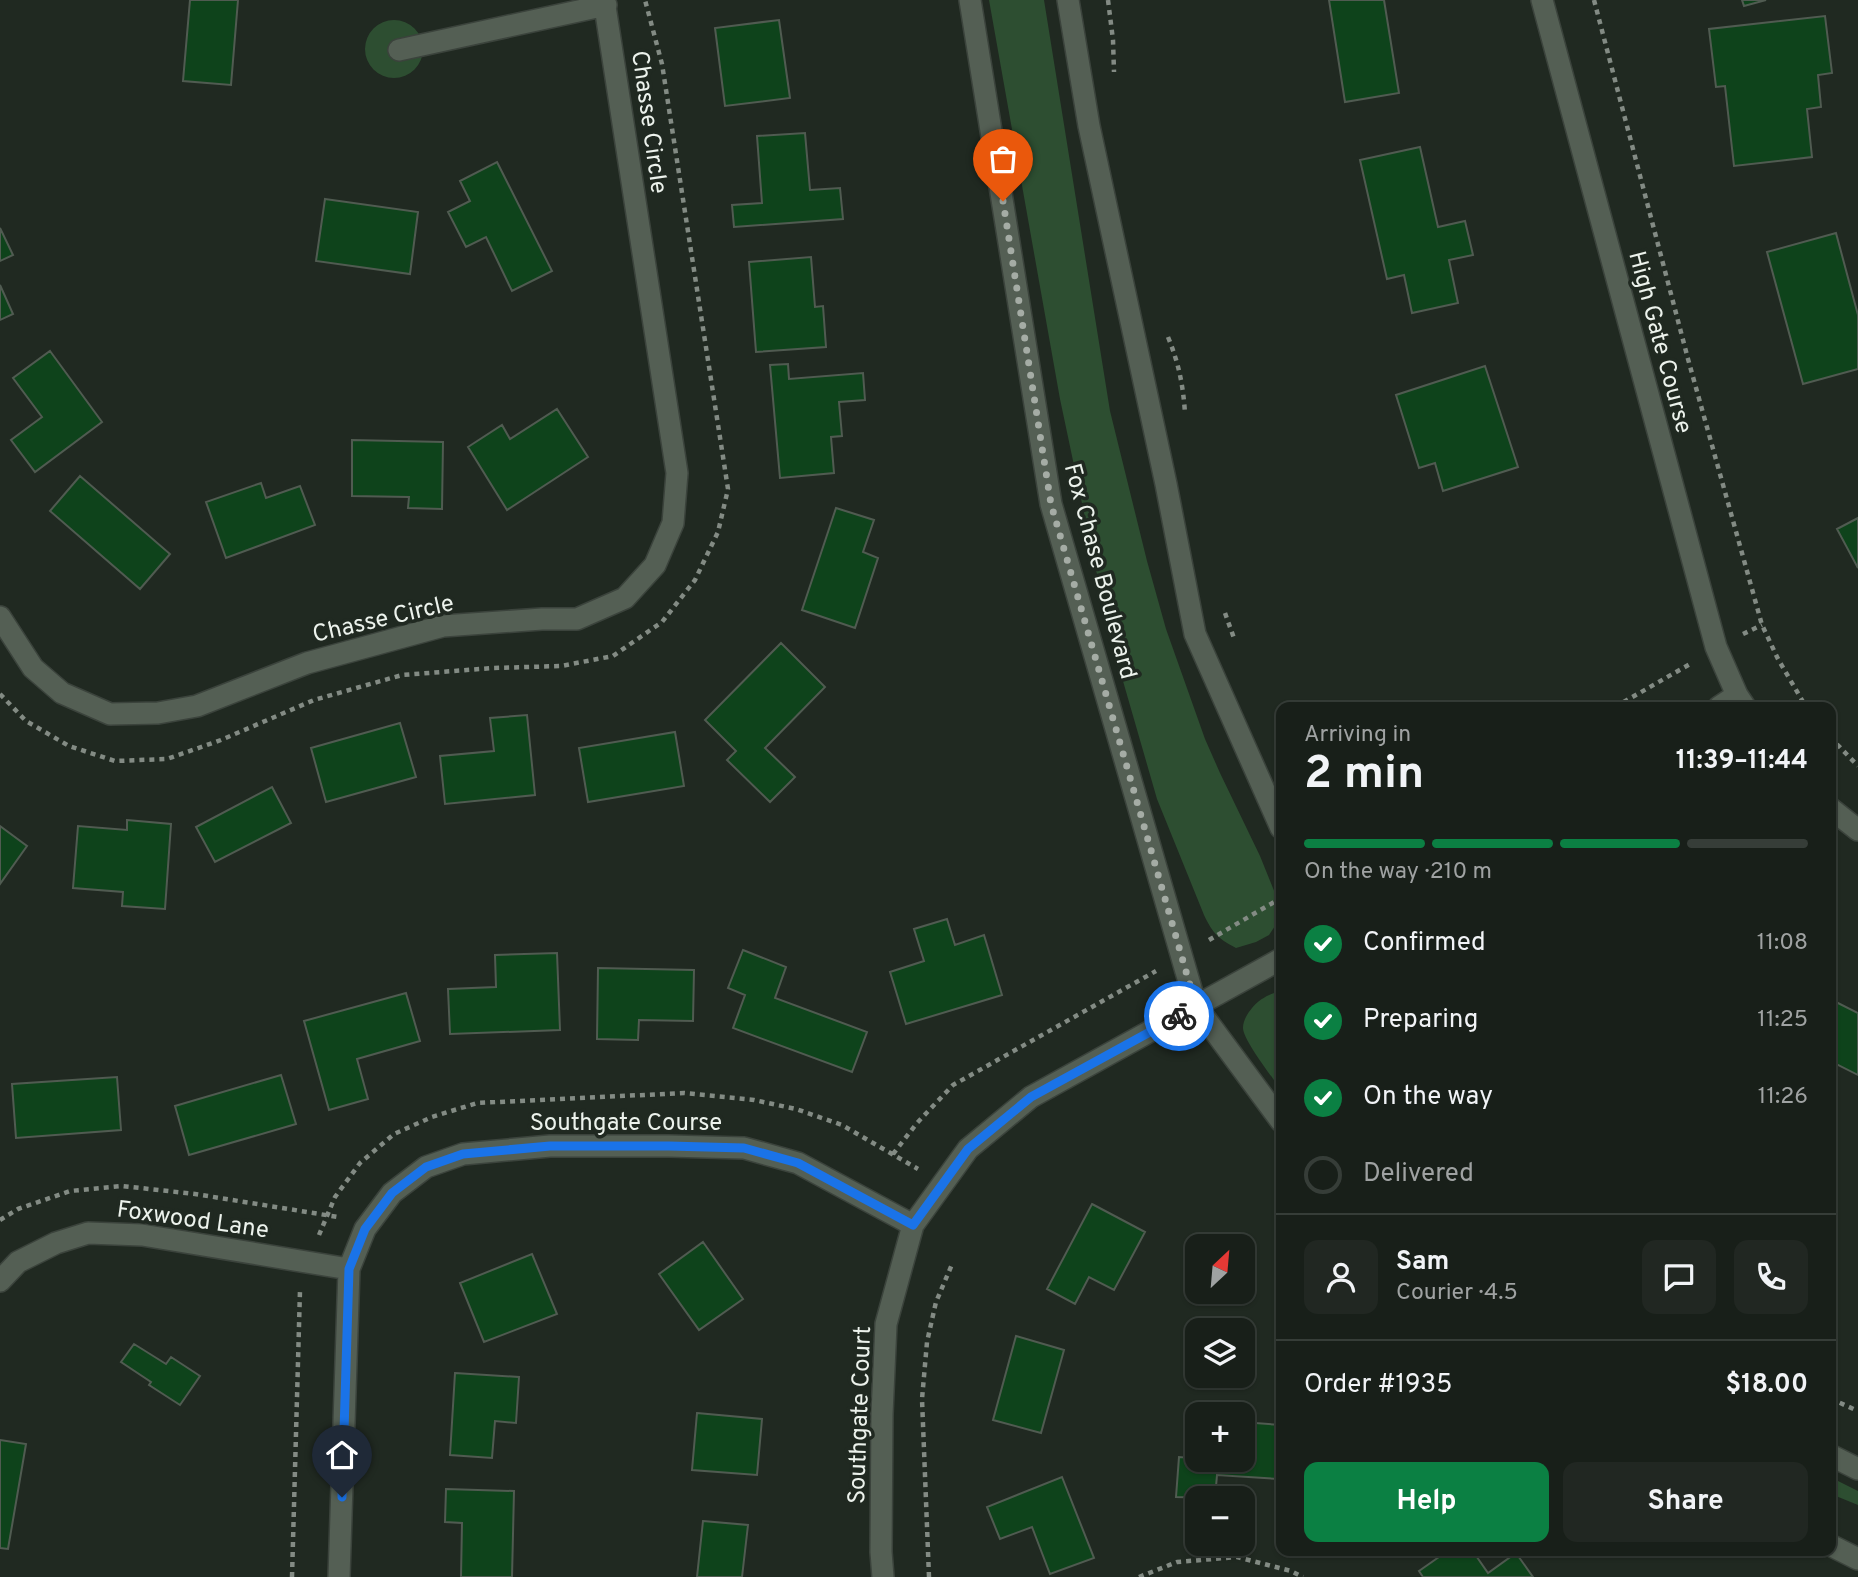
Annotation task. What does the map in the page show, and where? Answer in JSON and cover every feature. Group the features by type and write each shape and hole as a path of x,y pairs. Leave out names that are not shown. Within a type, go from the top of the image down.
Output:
{"street":[{"name":"Fox Chase Boulevard","path":"970,0 1051,504 1196,1006 1276,1114"},
{"path":"1068,0 1088,126 1166,484 1195,634 1276,817"},
{"name":"High Gate Course","path":"1542,0 1716,647 1741,701"},
{"path":"399,50 605,2"},
{"name":"Chasse Circle","path":"0,617 33,668 62,693 110,714 159,713 197,706 307,663 443,626 577,619 625,598 655,565 669,534 673,523 677,473 605,2"},
{"path":"1836,813 1858,830"},
{"path":"942,1184 968,1149 1031,1097 1276,962"},
{"name":"Southgate Course","path":"339,1577 349,1269 365,1229 392,1193 426,1167 463,1154 550,1146 744,1148 798,1163 913,1225"},
{"name":"Southgate Court","path":"883,1577 882,1428 886,1324 913,1225 942,1184"},
{"name":"Foxwood Lane","path":"0,1281 18,1262 56,1243 88,1233 142,1235 349,1269"},
{"path":"1836,1458 1858,1469"},
{"path":"1836,1548 1858,1559"}],"path":[{"path":"0,694 26,720 69,746 115,761 167,759 221,740 314,701 402,675 561,666 612,656 662,622 695,580 718,532 728,489 662,64 645,0"},
{"path":"1594,0 1688,359 1762,625 1803,702"},
{"path":"1836,743 1858,766"},
{"path":"893,1154 916,1123 953,1085 1276,901"},
{"path":"292,1577 300,1288 335,1197 360,1164 394,1134 432,1116 477,1102 684,1093 754,1100 796,1109 842,1125 942,1184"},
{"path":"0,1220 18,1209 70,1191 122,1186 327,1214 369,1224"},
{"path":"929,1577 922,1399 927,1342 936,1302 953,1262"},
{"path":"1836,1402 1858,1411"},
{"path":"1139,1577 1177,1562 1237,1557 1291,1571 1303,1577"}],"green space":[{"path":"989,0 1044,0 1110,411 1147,561 1166,629 1205,739 1276,896 1276,924 1269,935 1256,942 1236,948 1217,935 1207,922 1157,799 1110,636 1060,399"},
{"path":"388,20 400,20 415,28 423,43 423,55 415,70 400,78 388,78 373,70 365,55 365,43 373,28"},
{"path":"1276,992 1276,1083 1253,1050 1243,1028 1246,1017 1255,1005"},
{"path":"1836,1480 1858,1491 1858,1505 1836,1496"}],"building":[{"path":"190,0 238,0 231,85 183,81"},
{"path":"1329,0 1384,0 1399,93 1345,102"},
{"path":"1742,0 1766,0 1744,6"},
{"path":"1825,16 1832,73 1818,75 1821,107 1807,109 1812,157 1734,166 1725,86 1716,87 1709,29"},
{"path":"779,20 790,98 725,106 715,28"},
{"path":"805,133 810,190 840,188 843,219 734,227 732,205 762,203 757,136"},
{"path":"1420,147 1438,227 1465,221 1473,255 1449,260 1458,303 1412,313 1404,275 1387,279 1360,160"},
{"path":"497,162 552,271 512,291 486,237 466,247 448,212 470,201 460,181"},
{"path":"325,199 418,212 410,274 316,261"},
{"path":"0,228 13,255 0,261"},
{"path":"1836,233 1858,315 1858,369 1803,384 1767,252"},
{"path":"811,257 815,307 823,306 826,347 756,352 749,262"},
{"path":"0,285 13,314 0,320"},
{"path":"50,351 102,422 35,472 11,440 42,417 13,378"},
{"path":"788,364 789,379 863,373 865,400 839,402 842,436 831,437 834,473 780,478 770,365"},
{"path":"1485,366 1518,467 1443,491 1435,463 1419,468 1396,395"},
{"path":"557,409 588,457 507,510 468,447 502,425 510,439"},
{"path":"352,440 443,442 442,509 408,508 409,497 352,496"},
{"path":"80,476 170,554 140,589 50,511"},
{"path":"261,483 266,498 300,486 315,525 226,558 206,502"},
{"path":"836,508 874,520 863,552 878,558 855,628 802,610"},
{"path":"1858,518 1858,568 1837,529"},
{"path":"781,643 825,687 765,748 795,777 770,802 727,760 736,751 705,720"},
{"path":"527,715 535,795 445,804 440,756 494,751 490,718"},
{"path":"400,723 416,777 326,802 311,748"},
{"path":"675,732 684,786 588,802 579,748"},
{"path":"272,787 291,823 215,862 196,827"},
{"path":"127,820 171,824 165,909 122,906 123,892 73,888 78,826 127,830"},
{"path":"0,826 27,846 0,884"},
{"path":"947,919 955,945 984,935 1002,995 906,1024 890,972 924,961 914,929"},
{"path":"743,950 786,967 775,998 867,1032 852,1072 733,1028 745,995 728,988"},
{"path":"557,953 560,1030 450,1034 448,989 496,987 495,955"},
{"path":"598,968 694,970 693,1021 639,1020 638,1040 597,1039"},
{"path":"406,993 420,1041 357,1059 368,1099 329,1110 304,1021"},
{"path":"1836,1002 1858,1013 1858,1075 1836,1064"},
{"path":"281,1075 296,1124 189,1155 175,1106"},
{"path":"117,1077 121,1130 16,1138 12,1084"},
{"path":"1092,1204 1145,1232 1114,1290 1089,1277 1075,1304 1047,1289"},
{"path":"703,1242 743,1299 699,1330 659,1274"},
{"path":"532,1254 557,1314 484,1342 460,1283"},
{"path":"1016,1336 1064,1350 1041,1433 993,1420"},
{"path":"134,1344 166,1364 171,1357 200,1376 180,1405 121,1362"},
{"path":"455,1373 519,1377 516,1423 495,1421 492,1458 450,1455"},
{"path":"697,1413 762,1419 757,1475 692,1470"},
{"path":"1255,1423 1276,1425 1276,1479 1217,1475 1216,1486 1185,1486 1185,1497 1176,1497 1179,1457 1185,1458 1185,1472 1255,1472"},
{"path":"0,1440 26,1444 8,1549 0,1548"},
{"path":"1062,1477 1094,1558 1050,1574 1032,1527 1000,1539 987,1507"},
{"path":"446,1489 514,1491 512,1577 461,1577 462,1523 445,1522"},
{"path":"703,1521 748,1525 742,1577 697,1577"},
{"path":"1440,1556 1476,1556 1488,1573 1512,1556 1518,1556 1533,1577 1423,1577 1419,1571"}],"way so far":[{"path":"1003,201 1051,504 1196,1006 1179,1016"}],"route":[{"path":"342,1497 349,1269 365,1229 392,1193 426,1167 463,1154 550,1146 744,1148 798,1163 913,1225 968,1149 1031,1097 1179,1016"}]}
